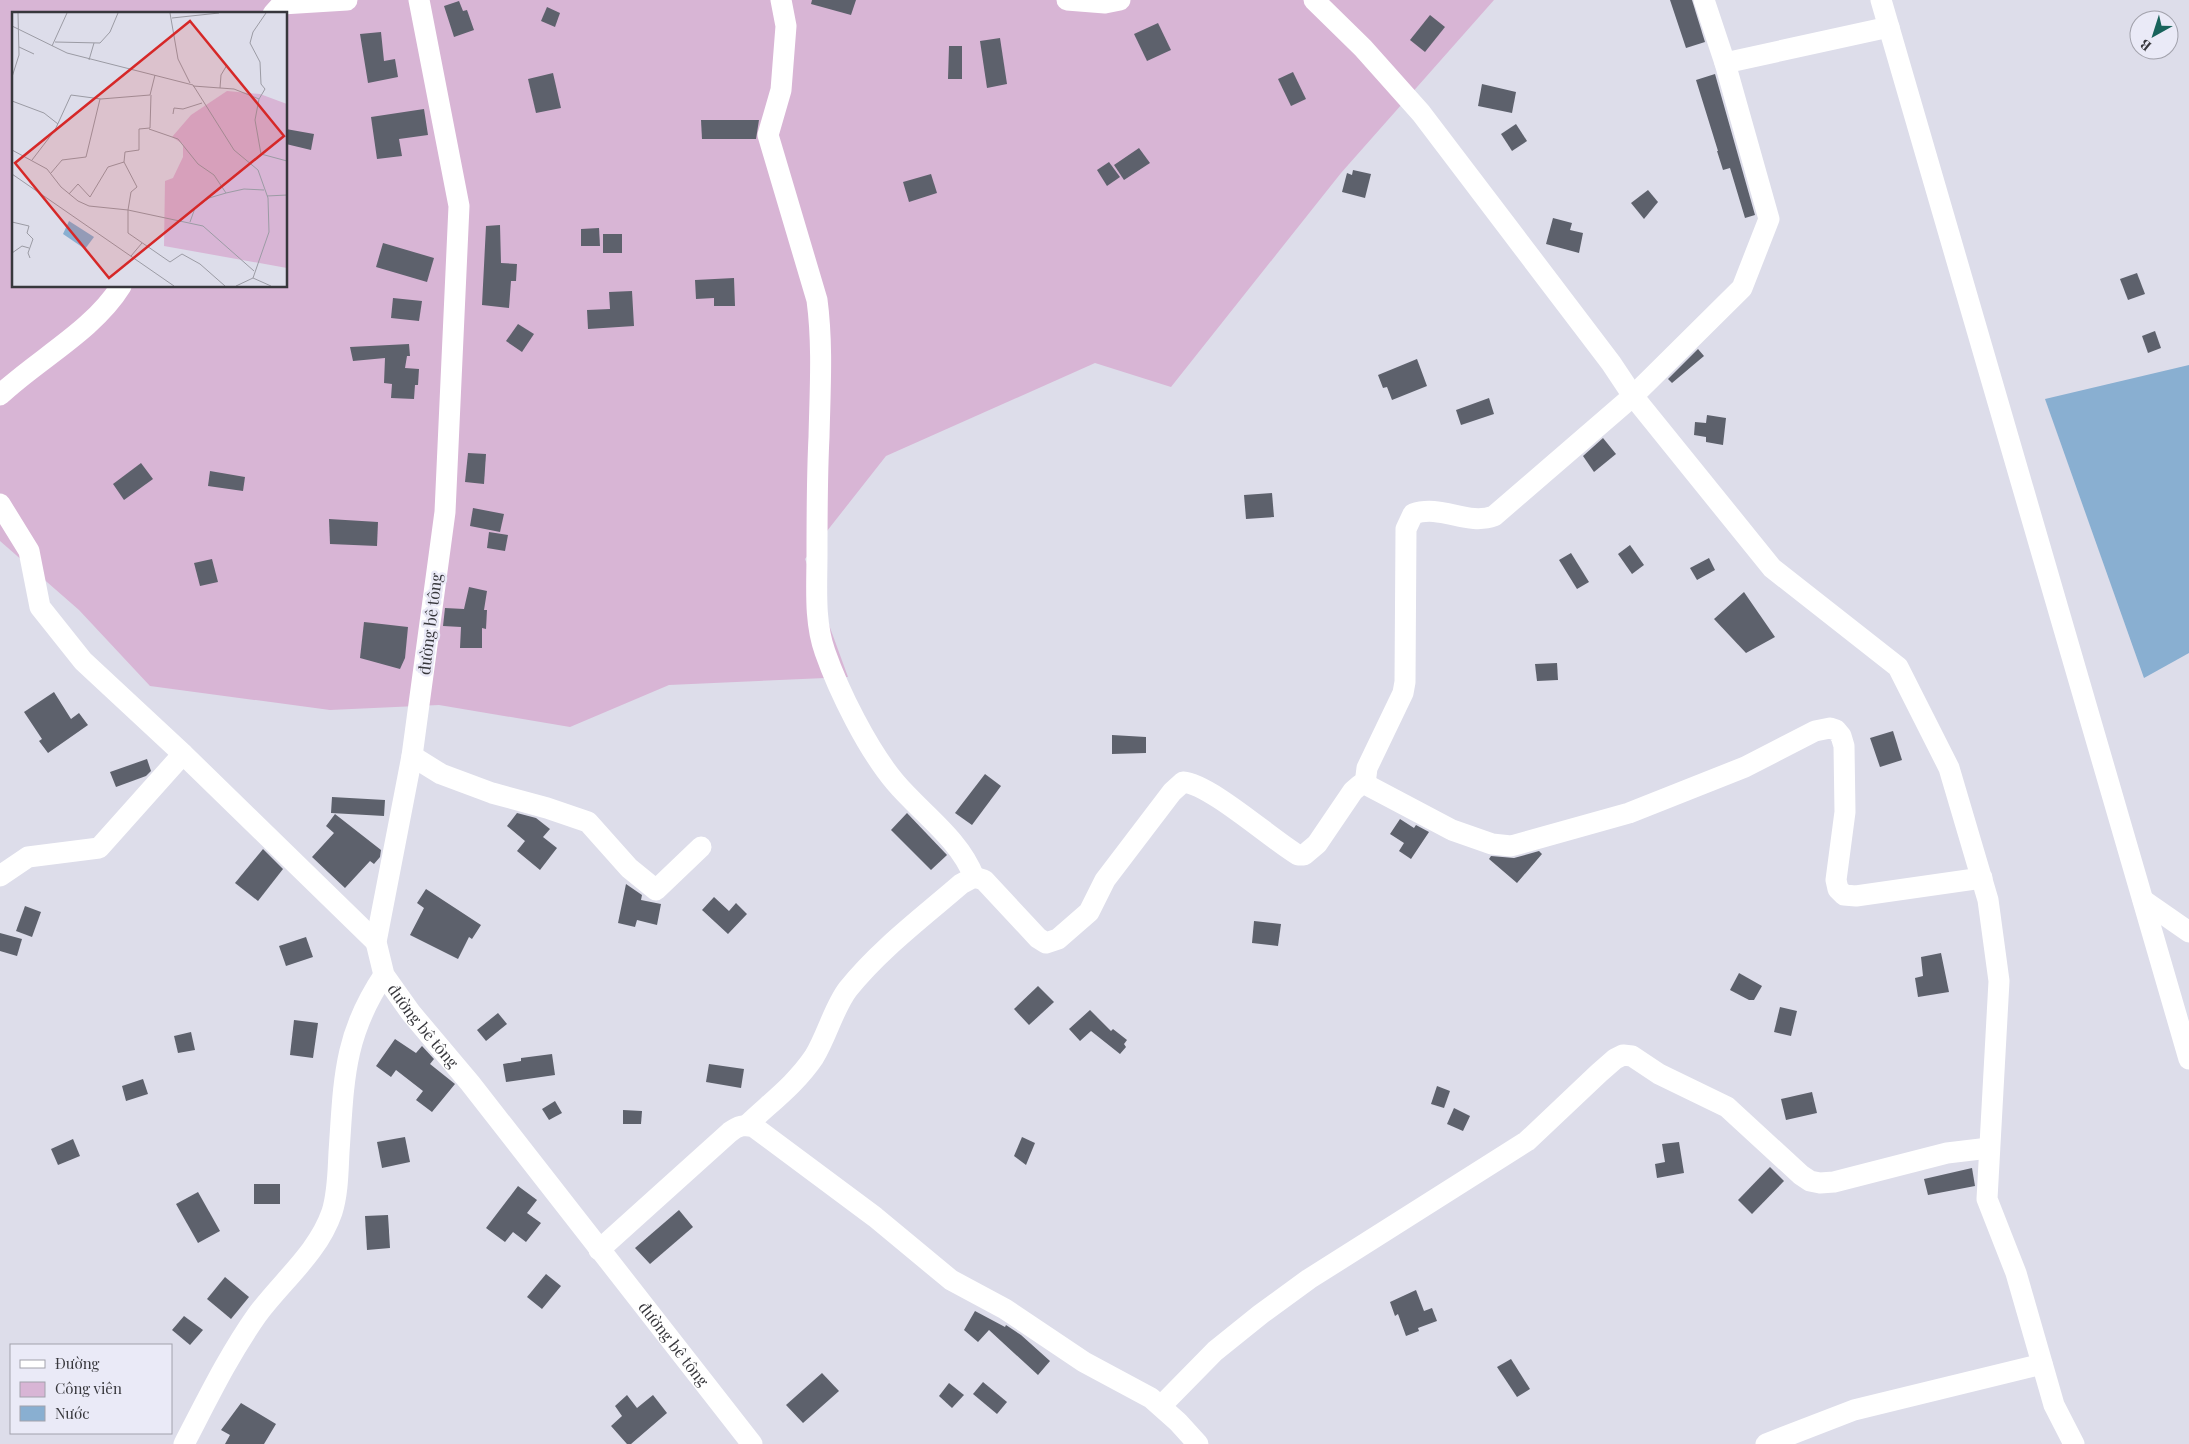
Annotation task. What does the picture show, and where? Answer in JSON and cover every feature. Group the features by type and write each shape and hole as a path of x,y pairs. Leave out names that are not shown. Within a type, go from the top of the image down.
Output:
{"street":[{"path":"278,6 347,0"},
{"name":"đường bê tông","path":"419,0 459,206 445,512 412,756 376,942 384,975 411,1014 470,1083 752,1444"},
{"path":"781,0 786,26 781,90 768,134 816,300 819,319 821,376 818,625 824,650 836,682 882,766 909,798 962,851 974,877"},
{"path":"1067,0 1105,3 1120,0"},
{"path":"1314,0 1363,48 1421,113 1611,363 1633,396 1772,568 1898,667 1949,768 1988,900 1999,981 1987,1199 2016,1273 2054,1405 2074,1444"},
{"path":"1365,784 1367,768 1402,693 1405,682 1406,529 1413,514 1424,510 1442,511 1484,520 1494,516 1633,396 1742,288 1769,219 1725,63 1704,0"},
{"path":"1881,0 2189,1059"},
{"path":"1725,63 1889,27"},
{"path":"0,395 66,342 112,301 120,288"},
{"path":"0,504 30,551 40,607 83,661 376,942"},
{"path":"599,1250 706,1151 734,1129 747,1125 785,1092 814,1057 843,996 851,985 961,884 974,877 984,880 1038,938 1046,943 1058,939 1088,912 1105,880 1172,792 1183,782 1194,784 1214,795 1298,855 1304,855 1317,844 1353,791 1360,785 1365,784 1452,830 1492,844 1511,846 1629,813 1744,767 1815,730 1830,728 1836,730 1841,736 1844,746 1845,812 1836,880 1838,889 1844,894 1856,896 1982,878"},
{"path":"0,876 28,857 99,848 182,754"},
{"path":"412,756 441,774 492,793 547,808 588,822 629,868 656,890 701,847"},
{"path":"2143,900 2189,932"},
{"path":"184,1444 228,1360 274,1293 309,1254 324,1231 333,1210 347,1057 361,1014 384,975"},
{"path":"1161,1406 1214,1351 1261,1314 1309,1279 1527,1141 1599,1073 1615,1059 1623,1055 1632,1056 1659,1074 1727,1107 1801,1175 1820,1183 1834,1182 1947,1154 1989,1148"},
{"path":"747,1125 754,1127 875,1217 951,1280 1005,1309 1070,1354 1138,1390 1161,1406 1198,1444"},
{"path":"1766,1444 1854,1410 2042,1364"}],"green space":[{"path":"0,0 1494,0 1341,173 1171,387 1095,363 886,456 805,559 848,677 669,685 570,727 439,705 330,710 150,686 79,610 0,541"}],"water":[{"path":"2189,365 2189,653 2144,678 2045,399"}],"building":[{"path":"812,0 856,0 851,15 811,4"},
{"path":"1670,0 1692,0 1705,42 1686,48"},
{"path":"459,1 463,11 467,10 474,30 454,37 444,6"},
{"path":"547,7 560,13 555,27 541,21"},
{"path":"1430,15 1445,27 1425,52 1410,40"},
{"path":"1158,23 1171,50 1147,61 1134,34"},
{"path":"381,32 384,61 395,59 398,77 368,83 360,34"},
{"path":"1000,38 1007,84 987,88 980,41"},
{"path":"949,46 962,46 962,79 948,79"},
{"path":"1293,72 1306,99 1291,106 1278,79"},
{"path":"553,73 561,108 536,113 528,79"},
{"path":"1715,74 1755,215 1745,218 1730,168 1723,170 1696,80"},
{"path":"1482,84 1516,92 1512,113 1478,106"},
{"path":"424,109 428,135 399,139 402,156 377,159 371,117"},
{"path":"701,120 759,120 756,139 702,139"},
{"path":"1516,124 1527,141 1512,151 1501,134"},
{"path":"288,129 314,134 311,150 288,144"},
{"path":"1139,148 1150,163 1124,180 1114,165"},
{"path":"1109,162 1120,177 1107,186 1097,170"},
{"path":"1353,170 1371,174 1365,198 1342,192 1347,173 1352,175"},
{"path":"931,174 937,193 909,202 903,182"},
{"path":"1648,190 1658,202 1644,219 1631,203"},
{"path":"1553,218 1572,223 1570,230 1583,233 1579,253 1546,244"},
{"path":"500,225 501,263 517,264 516,281 511,281 509,308 482,305 486,226"},
{"path":"599,228 600,246 581,246 581,229"},
{"path":"603,234 622,234 622,253 603,253"},
{"path":"383,243 434,258 427,282 376,267"},
{"path":"2137,273 2145,294 2128,300 2120,279"},
{"path":"734,278 735,306 714,306 714,298 696,299 695,280"},
{"path":"632,291 634,326 588,329 587,310 610,309 609,292"},
{"path":"393,298 422,301 419,321 391,318"},
{"path":"518,324 534,334 522,352 506,341"},
{"path":"2155,331 2161,348 2148,353 2142,336"},
{"path":"409,344 410,356 407,356 405,368 419,369 418,385 415,385 414,399 391,398 392,384 384,383 385,358 353,361 350,347"},
{"path":"1698,349 1704,356 1672,383 1668,379"},
{"path":"1417,359 1427,386 1392,400 1387,387 1383,388 1378,375"},
{"path":"1489,398 1494,414 1461,425 1456,410"},
{"path":"1707,415 1726,418 1723,445 1706,442 1706,437 1694,435 1695,422 1706,423"},
{"path":"1603,438 1616,454 1594,472 1583,456"},
{"path":"468,453 486,454 484,484 465,482"},
{"path":"141,463 153,479 124,500 113,484"},
{"path":"210,471 245,477 243,491 208,486"},
{"path":"1272,493 1274,517 1246,519 1244,495"},
{"path":"473,508 504,514 500,532 470,526"},
{"path":"329,519 378,522 377,546 330,544"},
{"path":"489,532 508,535 505,551 487,548"},
{"path":"1630,545 1644,565 1632,574 1618,554"},
{"path":"1571,553 1589,582 1577,589 1559,560"},
{"path":"1709,558 1715,570 1697,580 1690,568"},
{"path":"212,559 218,582 200,586 194,563"},
{"path":"469,587 487,591 484,610 487,610 486,629 482,628 482,648 460,648 461,627 443,626 445,608 464,609"},
{"path":"1744,592 1775,637 1746,653 1714,619"},
{"path":"364,622 408,627 405,658 400,669 360,658"},
{"path":"1557,663 1558,680 1537,681 1535,664"},
{"path":"54,692 71,719 79,713 88,725 48,753 39,741 42,739 24,712"},
{"path":"1893,731 1902,760 1880,767 1870,738"},
{"path":"1112,735 1146,737 1146,753 1112,754"},
{"path":"147,759 151,771 146,776 116,787 110,772"},
{"path":"985,774 1001,786 972,825 955,813"},
{"path":"332,797 385,800 384,816 331,813"},
{"path":"517,813 536,818 550,829 543,837 557,848 540,870 517,851 525,841 507,826"},
{"path":"907,813 947,855 931,870 891,830"},
{"path":"335,814 381,850 380,857 374,864 370,861 345,888 312,857 334,833 326,826"},
{"path":"1400,819 1414,828 1416,825 1429,832 1411,859 1399,851 1404,843 1390,834"},
{"path":"263,849 283,869 258,901 235,883"},
{"path":"1539,851 1542,854 1517,883 1489,859 1491,856 1514,858"},
{"path":"626,884 642,895 641,900 661,904 657,925 637,920 635,927 618,923"},
{"path":"426,889 481,925 472,939 469,937 458,959 410,935 424,908 417,903"},
{"path":"714,897 729,911 736,903 747,914 728,934 702,910"},
{"path":"25,906 41,912 32,937 16,931"},
{"path":"1254,921 1281,924 1278,946 1252,943"},
{"path":"0,933 22,939 17,956 0,951"},
{"path":"306,937 313,957 286,966 279,946"},
{"path":"1941,953 1949,992 1918,997 1915,978 1923,976 1921,957"},
{"path":"1739,973 1762,986 1754,1000 1749,1000 1730,990"},
{"path":"1038,986 1054,1002 1029,1025 1014,1009"},
{"path":"1780,1007 1797,1011 1791,1036 1774,1032"},
{"path":"1090,1010 1111,1031 1113,1029 1127,1040 1124,1044 1126,1047 1120,1054 1091,1031 1080,1041 1069,1029"},
{"path":"498,1013 507,1024 486,1041 477,1030"},
{"path":"294,1020 318,1023 313,1058 290,1055"},
{"path":"191,1032 195,1050 178,1053 174,1036"},
{"path":"395,1039 416,1053 422,1046 434,1059 430,1064 455,1084 432,1112 416,1100 423,1091 396,1070 391,1077 376,1066"},
{"path":"552,1054 555,1075 506,1082 503,1064 521,1061 521,1058"},
{"path":"709,1064 744,1069 741,1088 706,1082"},
{"path":"143,1079 148,1094 126,1101 122,1086"},
{"path":"1437,1086 1450,1091 1444,1108 1431,1104"},
{"path":"1812,1092 1817,1113 1786,1120 1781,1099"},
{"path":"555,1101 562,1113 549,1120 542,1109"},
{"path":"1454,1108 1470,1116 1463,1131 1447,1124"},
{"path":"623,1110 642,1111 641,1124 623,1124"},
{"path":"405,1137 410,1162 382,1168 377,1142"},
{"path":"1022,1137 1035,1143 1026,1165 1014,1156"},
{"path":"73,1139 80,1156 58,1165 51,1149"},
{"path":"1679,1142 1684,1173 1657,1178 1655,1164 1665,1162 1662,1144"},
{"path":"1770,1167 1784,1181 1752,1214 1738,1200"},
{"path":"1972,1168 1975,1186 1928,1195 1924,1179"},
{"path":"254,1184 280,1184 280,1204 254,1204"},
{"path":"518,1186 537,1200 527,1213 541,1223 526,1242 513,1232 505,1242 486,1228"},
{"path":"198,1192 220,1231 198,1243 176,1204"},
{"path":"679,1210 693,1227 650,1264 635,1248"},
{"path":"388,1215 390,1248 367,1250 365,1216"},
{"path":"546,1274 561,1286 542,1309 527,1297"},
{"path":"225,1277 249,1297 231,1319 207,1299"},
{"path":"1416,1290 1424,1311 1432,1308 1437,1321 1418,1328 1419,1331 1406,1336 1398,1314 1395,1316 1390,1302"},
{"path":"975,1311 1005,1327 1006,1325 1021,1335 1050,1361 1038,1375 989,1330 978,1342 964,1330"},
{"path":"184,1316 203,1330 190,1345 172,1330"},
{"path":"1511,1359 1530,1389 1517,1397 1497,1367"},
{"path":"822,1373 839,1391 803,1423 786,1405"},
{"path":"983,1382 1007,1402 997,1414 973,1394"},
{"path":"949,1383 964,1395 952,1408 939,1396"},
{"path":"627,1395 637,1408 653,1395 667,1413 631,1444 627,1444 611,1426 622,1416 615,1406"},
{"path":"241,1403 276,1424 264,1444 225,1444 230,1435 221,1430"}]}
